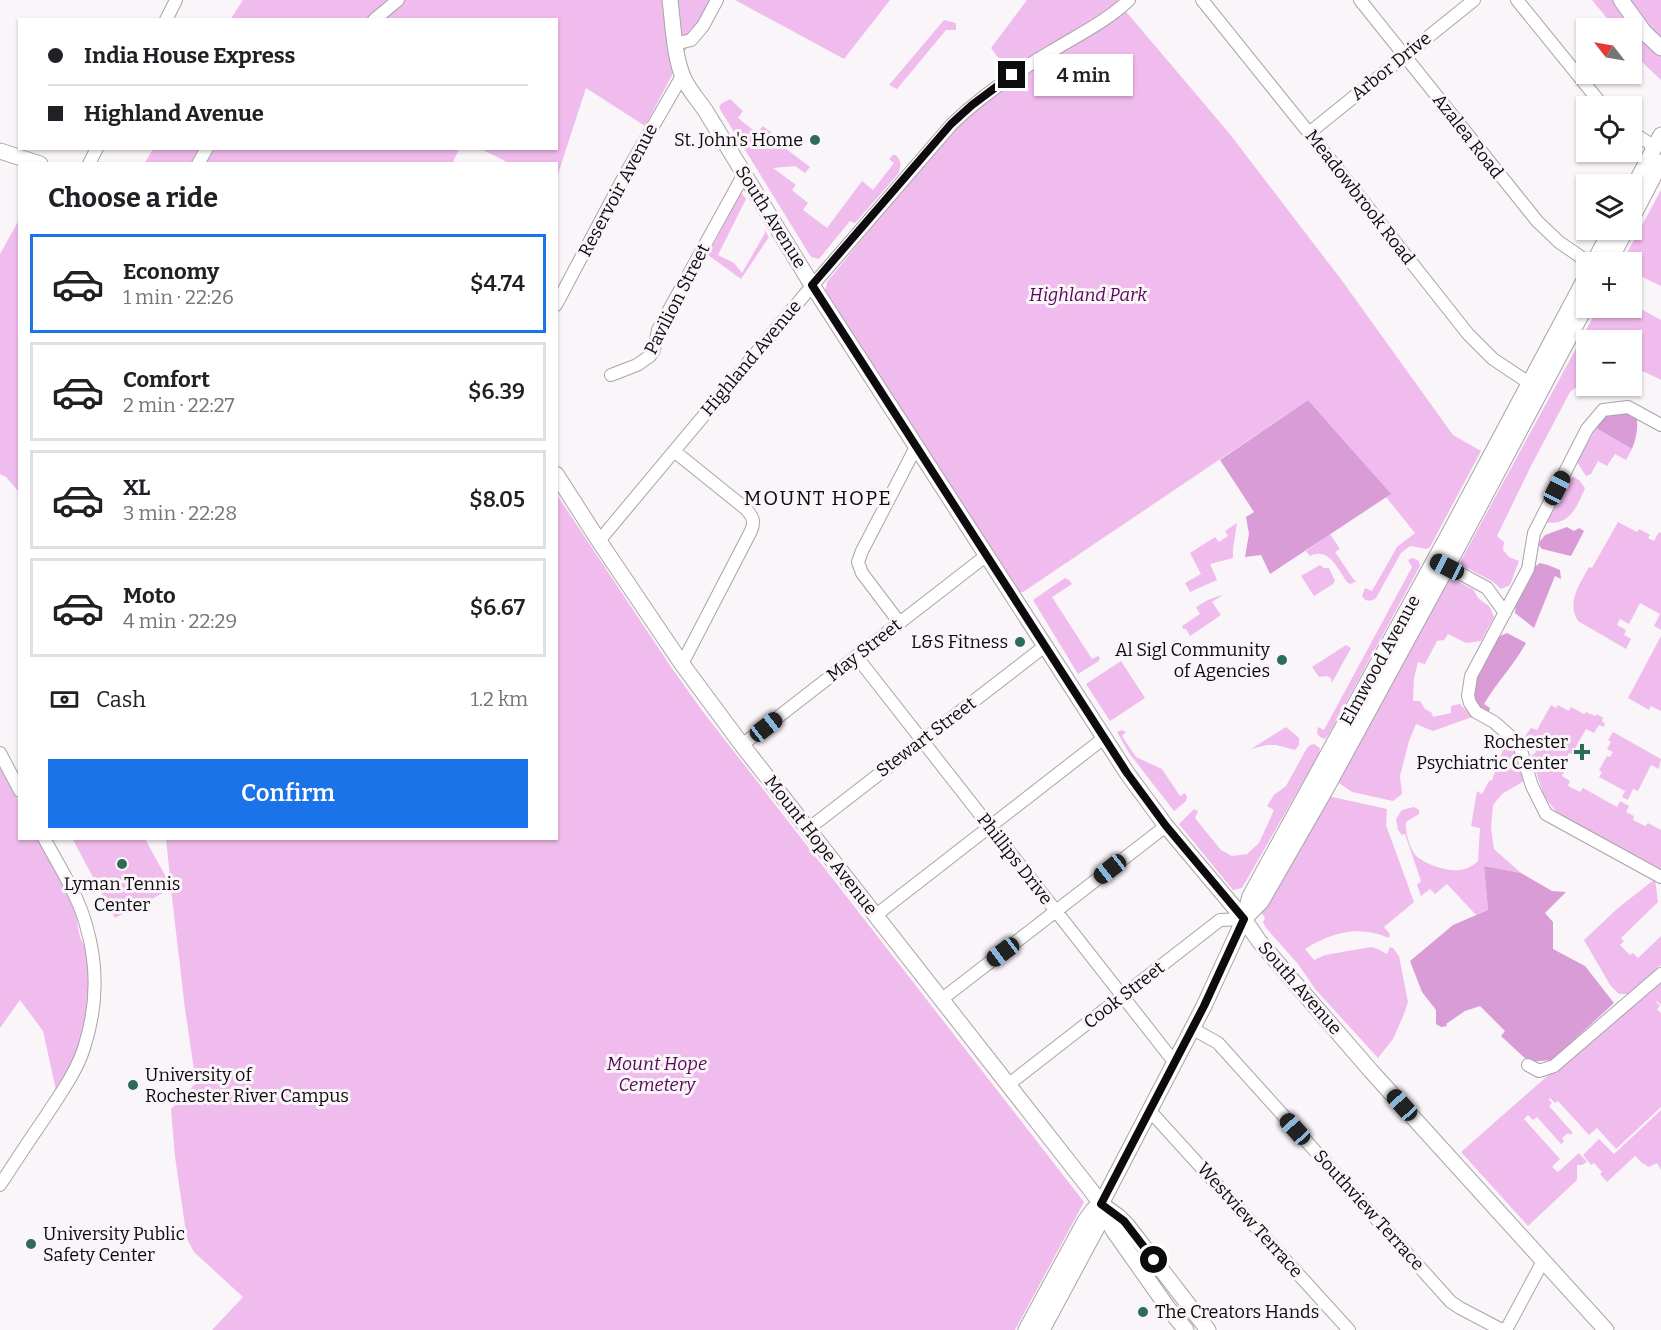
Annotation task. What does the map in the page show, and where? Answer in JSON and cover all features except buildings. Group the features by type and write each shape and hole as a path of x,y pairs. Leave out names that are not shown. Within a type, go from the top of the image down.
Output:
{"main road":[{"name":"South Avenue","path":"670,0 675,44 682,76 812,285 1127,773 1166,826 1244,919 1259,941 1371,1071 1606,1330"},
{"path":"1621,0 1644,32 1661,48"},
{"path":"1640,174 1658,141"},
{"path":"0,151 34,162"},
{"path":"1642,199 1661,162"},
{"name":"Elmwood Avenue","path":"1026,1330 1085,1221 1101,1204 1193,1029 1244,919 1261,902 1327,787 1441,564 1529,383 1576,295"},
{"name":"Elmwood Avenue","path":"1441,564 1579,318"},
{"name":"Mount Hope Avenue","path":"558,477 682,664 742,745 1101,1204 1113,1230 1186,1330"},
{"name":"Elmwood Avenue","path":"1042,1330 1100,1222 1101,1204"},
{"name":"Mount Hope Avenue","path":"1101,1204 1124,1221 1208,1330"}],"street":[{"path":"167,18 176,0"},
{"path":"376,18 398,0"},
{"path":"675,44 691,40 703,26 717,0"},
{"name":"Highland Avenue","path":"599,541 812,285 934,143 972,105 1012,75 1100,22 1129,0"},
{"name":"Meadowbrook Road","path":"1202,0 1475,342 1493,359 1529,383"},
{"name":"Azalea Road","path":"1360,0 1537,221 1558,242 1576,254"},
{"name":"Arbor Drive","path":"1309,133 1474,0"},
{"path":"1517,0 1595,96"},
{"name":"Reservoir Avenue","path":"560,288 682,76"},
{"path":"1642,135 1658,141"},
{"name":"Pavilion Street","path":"611,375 645,361 654,350 658,330 744,174"},
{"path":"1661,426 1628,407 1603,410 1587,429 1533,533 1528,569 1471,676 1468,696 1476,712 1494,722 1519,744 1532,786 1546,814 1661,877"},
{"path":"899,622 862,573 858,562 917,445"},
{"path":"674,451 746,509 754,520 751,531 682,664"},
{"name":"May Street","path":"742,745 987,555"},
{"path":"1441,564 1487,588 1505,613"},
{"name":"Stewart Street","path":"808,829 1045,646"},
{"name":"Phillips Drive","path":"856,656 1175,1063"},
{"path":"876,915 1104,738"},
{"path":"0,753 18,787"},
{"path":"942,999 1166,826"},
{"path":"0,1185 73,1072 84,1047 94,998 95,974 86,923 45,840"},
{"name":"Cook Street","path":"1009,1084 1220,920 1244,919"},
{"path":"1528,1065 1539,1071 1554,1066 1661,974"},
{"name":"Southview Terrace","path":"1193,1029 1218,1043 1451,1302 1504,1330"},
{"name":"Westview Terrace","path":"1150,1111 1349,1330"},
{"path":"1504,1330 1543,1261"}],"green space":[{"path":"243,0 712,0 645,126 586,88 558,174 558,162 507,162 483,150 558,150 558,18 231,18"},
{"path":"735,0 890,0 844,59"},
{"name":"Highland Park","path":"1027,0 1118,0 1229,133 1343,282 1453,435 1481,451 1430,547 1427,549 1410,546 1401,553 1376,598 1369,601 1365,599 1362,596 1365,588 1372,591 1397,547 1415,533 1386,497 1390,494 1308,400 1023,592 1019,592 826,293 827,282 933,152 972,114 1015,81 991,48"},
{"path":"1592,0 1661,0 1661,80 1642,61 1642,18 1607,18"},
{"path":"944,20 956,23 956,30 946,30 897,89 889,85"},
{"path":"730,99 743,111 738,118 757,133 763,126 787,145 785,148 810,167 805,173 795,166 773,168 796,185 792,190 808,203 803,210 827,228 862,181 873,190 894,163 889,159 893,155 898,157 900,162 898,174 855,223 850,221 819,259 811,257 721,111 719,107 721,104"},
{"path":"152,150 459,150 453,162 145,162"},
{"path":"1661,190 1661,286 1642,277 1642,252 1627,252 1634,240 1642,240 1642,225"},
{"path":"741,193 746,199 718,255 734,263 742,273 765,233 764,229 769,237 741,279 708,255"},
{"path":"18,222 18,491 6,477 0,474 0,254"},
{"path":"1642,310 1661,320 1661,380 1642,372 1642,330 1586,330 1593,318 1642,318"},
{"path":"1576,349 1576,387 1570,392 1497,536 1504,542 1503,550 1509,557 1519,561 1510,585 1501,589 1492,581 1459,564"},
{"path":"1596,428 1632,449 1626,460 1615,454 1607,466 1598,461 1591,474 1586,476 1577,462"},
{"path":"1574,477 1585,488 1575,509 1559,522 1543,522 1566,479"},
{"name":"Mount Hope Cemetery","path":"558,497 704,713 1084,1202 1015,1330 212,1330 243,1297 194,1252 187,1239 175,1157 171,1109 196,1083 171,889 115,918 73,840 146,840 171,886 166,840 558,840"},
{"path":"1618,522 1637,532 1639,529 1650,535 1648,538 1654,541 1659,532 1661,533 1661,630 1654,626 1660,614 1640,603 1629,624 1620,619 1617,625 1626,630 1624,635 1631,639 1626,649 1578,621 1573,607 1582,580 1589,567 1592,568"},
{"path":"1237,523 1233,558 1210,564 1217,580 1190,592 1185,583 1201,574 1190,553 1215,537 1219,542 1228,536 1225,531"},
{"path":"1330,534 1340,549 1335,552 1357,581 1350,584 1332,560 1322,554 1310,556 1306,551"},
{"path":"1413,558 1419,561 1420,566 1329,734 1325,739 1320,737 1317,733 1318,727 1324,730 1412,567 1408,560"},
{"path":"1320,565 1329,568 1335,581 1314,596 1301,576"},
{"path":"1065,578 1072,584 1052,597 1092,659 1098,656 1100,658 1099,661 1078,674 1033,600"},
{"path":"1451,579 1474,590 1479,598 1490,607 1494,617 1481,641 1466,643 1448,634 1444,640 1437,641 1425,664 1418,662 1414,678 1413,701 1420,701 1433,717 1451,713 1451,706 1460,704 1472,717 1433,731 1416,724 1400,776 1402,794 1393,801 1352,792 1336,781 1447,582"},
{"path":"1224,594 1212,602 1221,615 1190,636 1182,626 1200,614 1196,607"},
{"path":"1661,636 1661,711 1651,706 1649,710 1628,698"},
{"path":"1346,645 1351,648 1332,683 1331,678 1327,676 1319,677 1312,667"},
{"path":"1121,661 1145,698 1110,721 1086,684"},
{"path":"1551,705 1556,708 1558,705 1569,711 1571,707 1584,714 1586,712 1595,716 1597,714 1603,718 1604,727 1599,725 1594,733 1586,729 1572,754 1569,753 1562,766 1566,768 1562,776 1570,781 1568,786 1580,792 1583,788 1617,807 1620,801 1629,806 1626,812 1634,816 1633,820 1645,826 1648,823 1661,830 1661,869 1558,814 1544,796 1531,756 1536,752 1525,736 1531,728 1537,730"},
{"path":"1286,727 1299,738 1299,745 1295,750 1276,745 1251,749"},
{"path":"1121,730 1126,732 1122,736 1136,757 1162,769 1180,796 1185,793 1186,801 1174,811 1129,753 1117,732"},
{"path":"1613,732 1661,759 1659,769 1651,765 1638,791 1633,789 1628,800 1622,797 1625,791 1599,777 1602,772 1599,770 1607,756 1610,757 1613,752 1607,749 1611,742 1608,740"},
{"path":"1507,739 1519,758 1524,781 1502,794 1493,805 1491,828 1494,849 1521,873 1484,866 1488,910 1476,915 1447,884 1435,894 1430,889 1421,896 1417,885 1421,881 1405,834 1402,835 1398,830 1396,819 1402,810 1414,807 1419,810 1419,814 1406,822 1406,829 1412,850 1425,862 1452,870 1472,866 1478,861 1480,828 1471,826 1477,791 1482,794 1489,781 1492,780"},
{"path":"1314,744 1320,748 1319,754 1242,888 1233,890 1179,824 1194,809 1198,811 1195,818 1221,850 1232,856 1247,854 1259,843 1274,810 1267,806 1274,795 1286,786 1307,748"},
{"path":"0,765 18,800 18,840 40,840 76,912 80,937 87,952 89,969 88,1009 84,1029 70,1068 56,1090 43,1031 20,1000 0,1028"},
{"path":"1328,796 1387,809 1386,825 1414,902 1384,927 1390,934 1389,938 1367,932 1346,932 1325,938 1305,949 1314,960 1325,955 1371,947 1387,954 1390,947 1399,956 1408,1002 1393,1039 1378,1058 1316,990 1298,964 1266,928 1263,922 1265,918 1261,912"},
{"path":"1655,879 1658,902 1621,938 1624,941 1620,945 1630,955 1633,953 1638,958 1661,936 1661,965 1628,994 1619,994 1610,985 1584,940 1618,908"},
{"path":"1661,976 1661,1005 1656,1002 1660,1006 1657,1009 1661,1013 1661,1107 1616,1149 1597,1128 1589,1135 1558,1101 1555,1103 1550,1098 1552,1103 1549,1106 1573,1133 1570,1135 1568,1133 1562,1138 1564,1141 1561,1144 1537,1117 1533,1120 1528,1115 1524,1119 1560,1159 1552,1167 1558,1172 1579,1153 1587,1162 1577,1165 1577,1180 1528,1226 1461,1152"},
{"path":"1661,1110 1661,1170 1657,1163 1649,1167 1635,1156 1607,1182 1594,1163 1591,1165 1583,1155 1599,1139 1614,1154"}],"shaded area":[{"path":"1308,400 1391,494 1270,574 1261,555 1245,557 1249,534 1246,517 1254,512 1220,460"},
{"path":"1624,411 1636,415 1637,432 1632,449 1596,428 1601,419 1607,415"},
{"path":"1567,527 1574,531 1579,528 1584,531 1571,556 1542,549 1538,544 1545,535"},
{"path":"1540,563 1560,570 1561,579 1555,576 1534,628 1515,613 1516,603 1534,567"},
{"path":"1507,633 1526,643 1484,704 1490,708 1489,712 1486,712 1472,700 1473,683 1498,637"},
{"path":"1484,866 1521,873 1552,891 1566,892 1545,913 1553,922 1553,949 1585,966 1614,1003 1552,1060 1529,1062 1501,1036 1505,1031 1480,1006 1465,1011 1446,1024 1447,1026 1441,1027 1436,1024 1436,1010 1422,992 1410,961 1453,925 1488,910"}],"place":[{"name":"St. John's Home","path":"815,140"},
{"name":"L&S Fitness","path":"1020,642"},
{"name":"Al Sigl Community of Agencies","path":"1282,660"},
{"name":"Rochester Psychiatric Center","path":"1582,752"},
{"name":"Lyman Tennis Center","path":"122,864"},
{"name":"University of Rochester River Campus","path":"133,1085"},
{"name":"University Public Safety Center","path":"31,1244"},
{"name":"The Creators Hands","path":"1143,1312"}],"district":[{"name":"MOUNT HOPE","path":"818,498"}],"route":[{"path":"1012,75 951,124 812,285 1127,773 1166,826 1244,919 1204,1006 1101,1204 1124,1221 1154,1260"}]}
